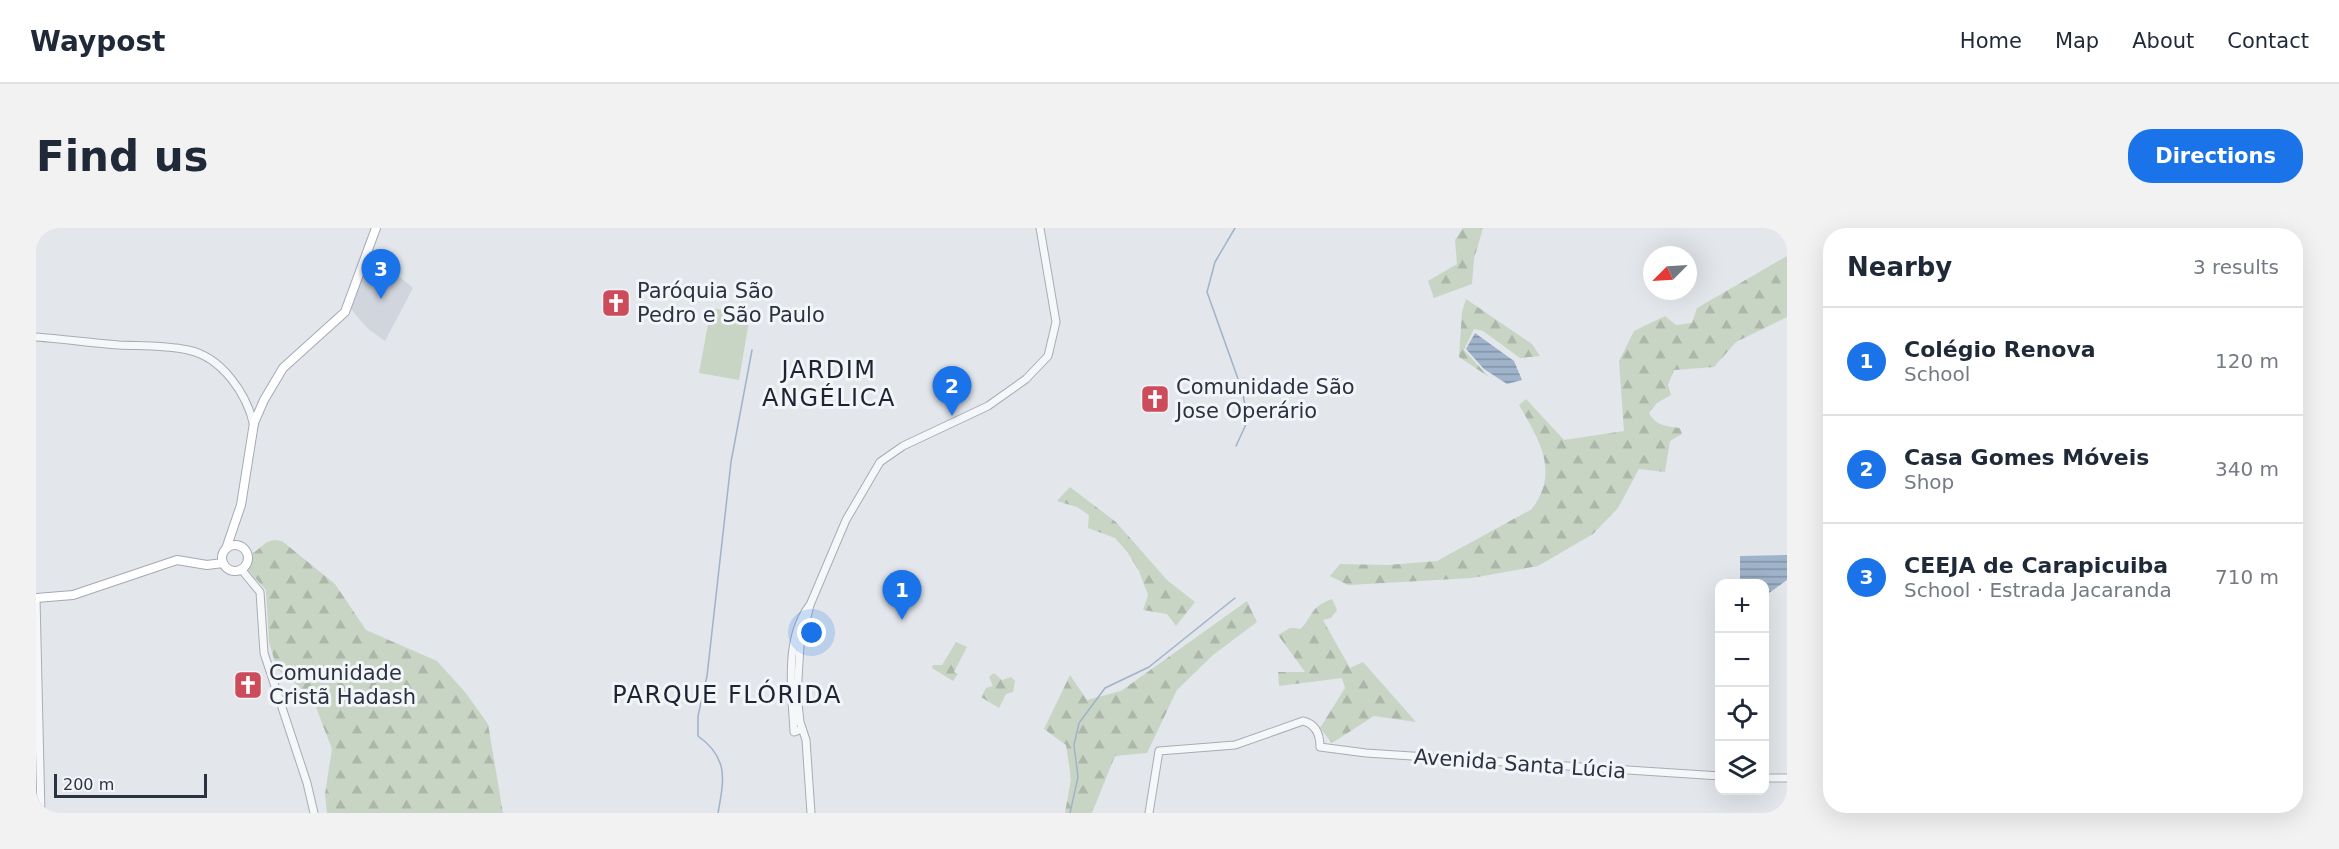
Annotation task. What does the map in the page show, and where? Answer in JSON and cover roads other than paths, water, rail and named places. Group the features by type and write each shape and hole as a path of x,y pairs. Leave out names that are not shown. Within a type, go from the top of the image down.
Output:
{"main road":[{"path":"233,528 247,558 241,569 231,570 223,563 222,558 241,505 254,427 264,400 283,368 332,326 349,304 376,228"},
{"path":"226,549 233,545 241,547"},
{"path":"36,598 73,595 177,560 207,565 223,563"}],"street":[{"path":"802,729 794,732 793,655 799,626 846,520 880,462 903,446 988,406 1031,375 1048,356 1056,322 1040,228"},
{"path":"36,337 162,346 198,353 222,369 233,381 250,409 254,427"},
{"path":"241,569 260,592 262,645 307,783 314,813"},
{"path":"36,598 41,813"},
{"path":"810,605 800,646 798,706 806,740 811,813"},
{"name":"Avenida Santa Lúcia","path":"1149,813 1159,751 1235,745 1303,721 1309,722 1317,731 1320,747 1366,753 1715,776"},
{"path":"1769,778 1787,778"}],"water":[{"path":"1475,333 1514,361 1522,380 1507,384 1484,369 1466,349"},
{"path":"1787,555 1787,580 1769,593 1769,579 1740,579 1740,556"}],"waterway":[{"path":"1235,228 1215,262 1207,292 1242,390 1248,420 1236,446"},
{"path":"718,813 722,790 722,770 715,753 698,736 698,716 707,676 731,462 752,350"},
{"path":"1070,813 1078,777 1074,745 1079,723 1105,688 1149,667 1235,598"}],"place":[{"name":"CEEJA de Carapicuiba","path":"381,299"},
{"name":"Paróquia São Pedro e São Paulo","path":"616,303"},
{"name":"Comunidade São Jose Operário","path":"1155,399"},
{"name":"Casa Gomes Móveis","path":"952,416"},
{"name":"Colégio Renova","path":"902,620"},
{"name":"Comunidade Cristã Hadash","path":"248,685"}],"district":[{"name":"JARDIM ANGÉLICA","path":"829,384"},
{"name":"PARQUE FLÓRIDA","path":"727,695"}]}
